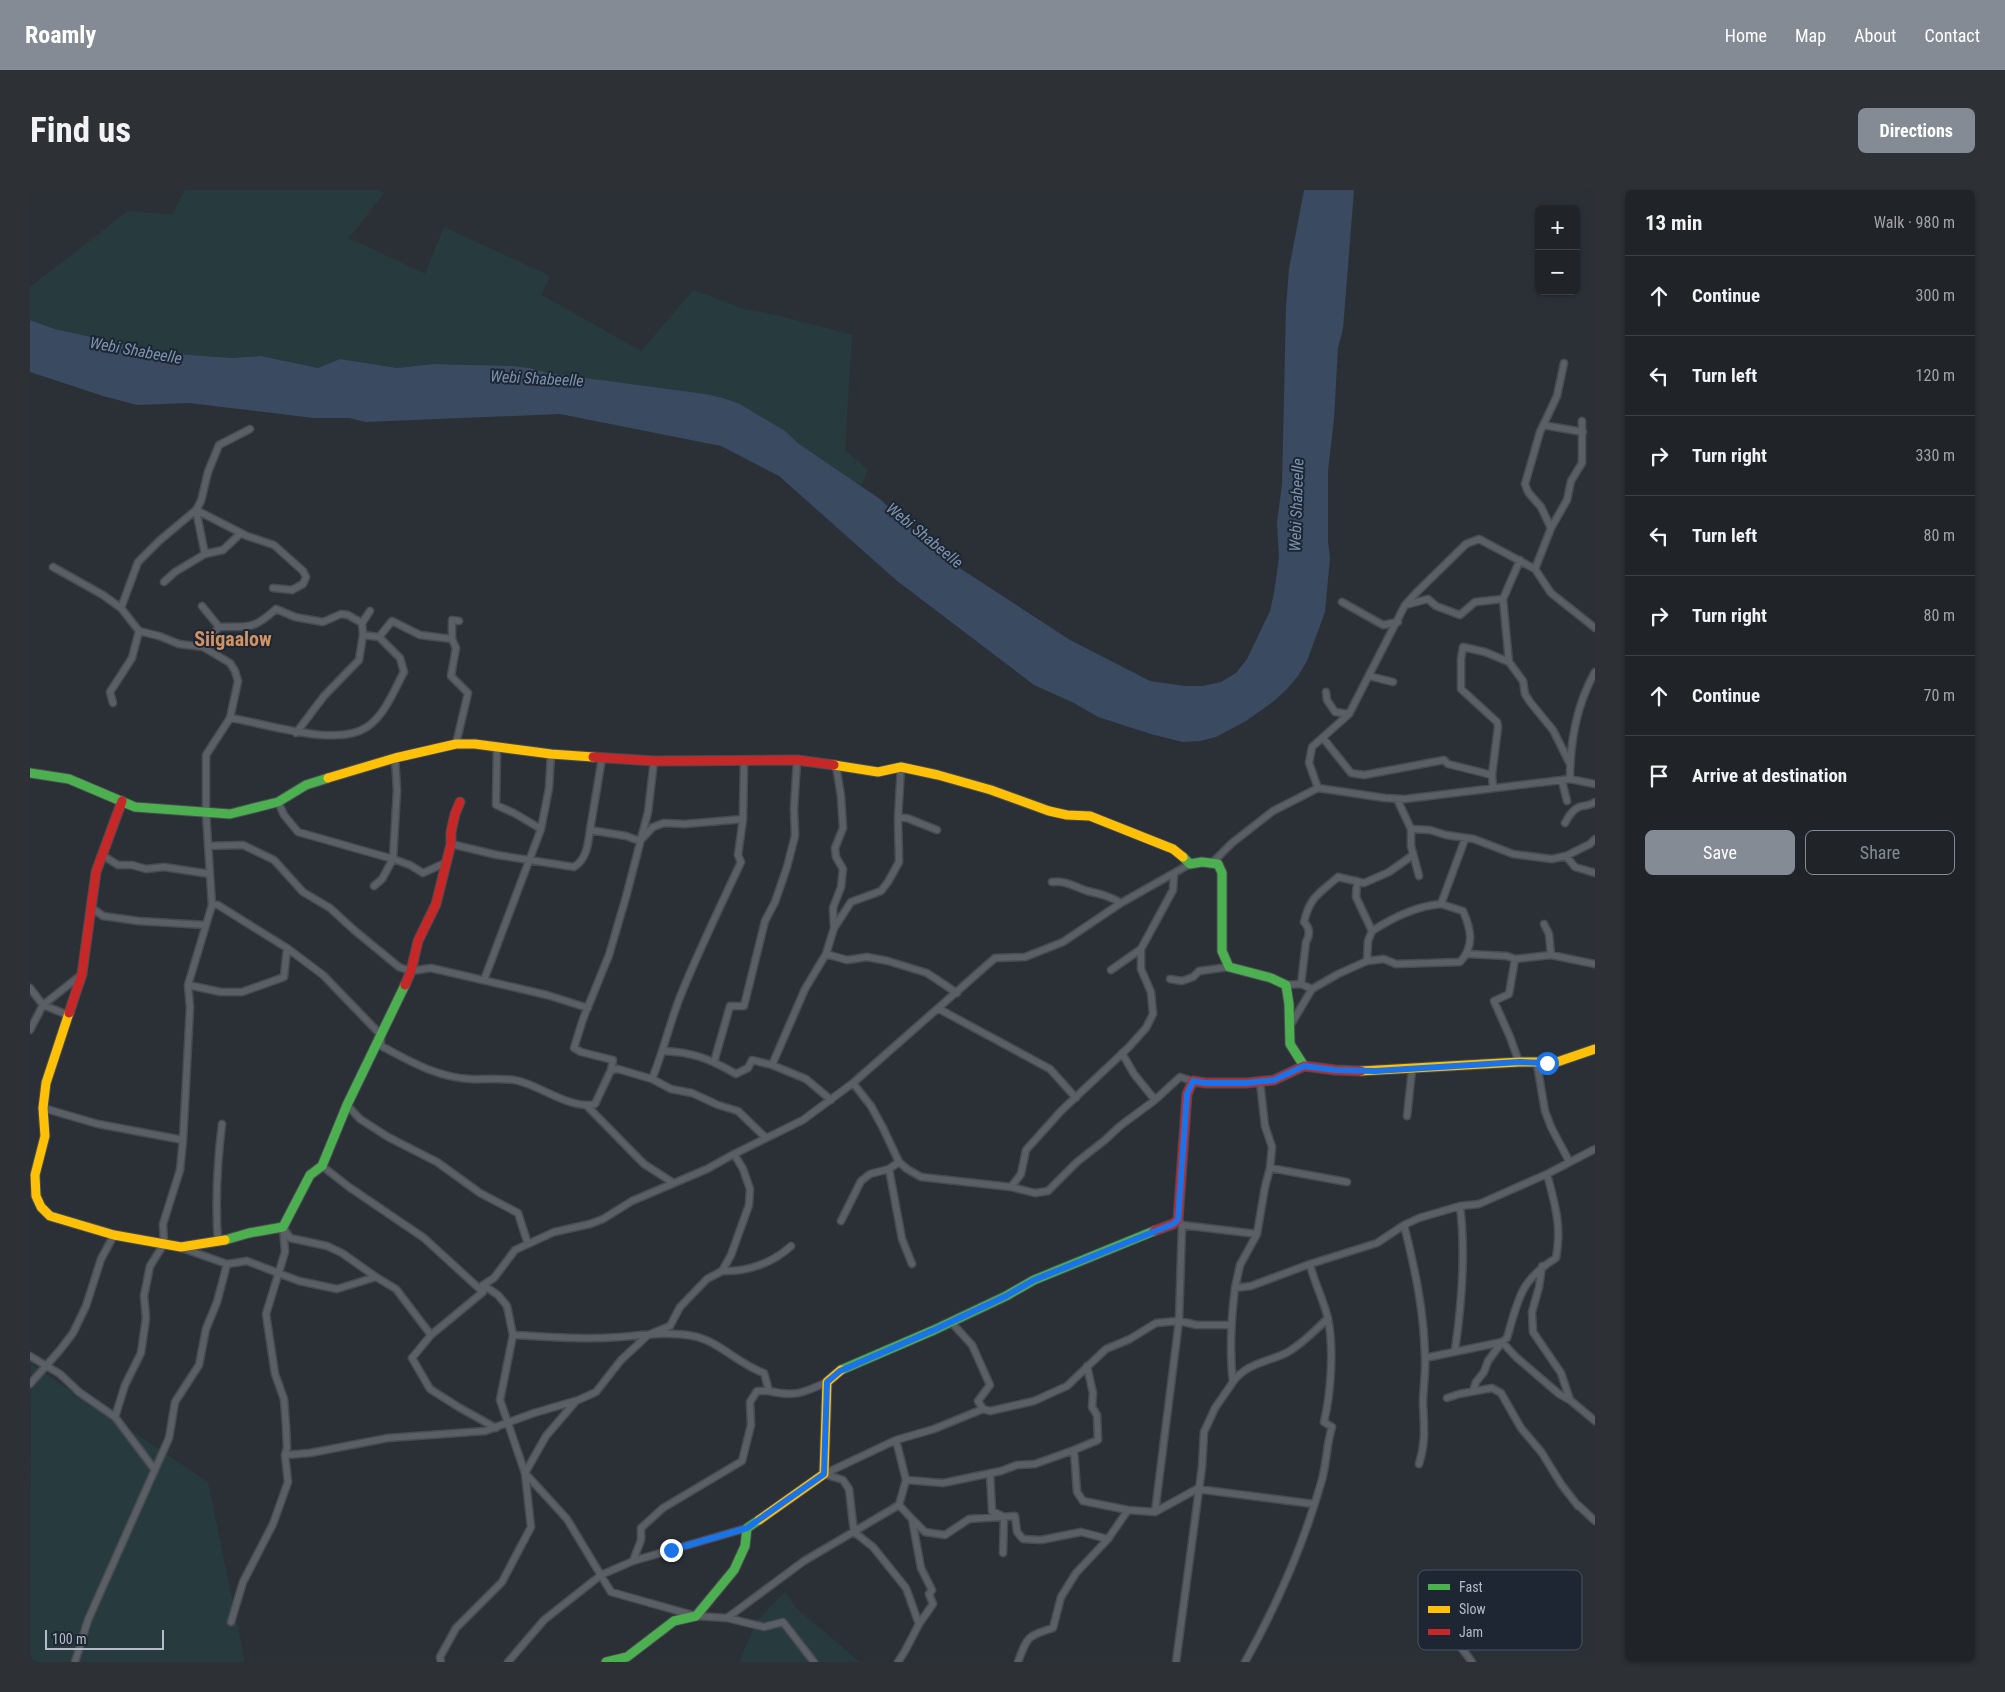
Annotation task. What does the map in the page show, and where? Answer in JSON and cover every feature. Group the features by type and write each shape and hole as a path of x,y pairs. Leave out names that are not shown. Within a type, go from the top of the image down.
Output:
{"street":[{"path":"1551,528 1541,507 1528,492 1525,484 1543,425 1557,396 1564,363"},
{"path":"1535,569 1551,528 1567,500 1571,481 1582,464 1582,421"},
{"path":"1543,425 1583,432"},
{"path":"121,608 138,562 159,541 196,510 201,501 208,472 219,445 250,429"},
{"path":"196,510 241,533 274,545 303,571 306,577 303,584 292,590 273,588"},
{"path":"196,510 205,554"},
{"path":"164,582 175,572 205,554 223,550 241,533"},
{"path":"1318,788 1309,763 1312,747 1349,714 1398,622 1405,605 1466,544 1479,539 1535,569 1550,593 1595,628"},
{"path":"1508,662 1503,599 1520,560"},
{"path":"52,567 88,586 121,608 139,631 179,644 203,646 230,663 235,670 238,681 230,718 206,754 206,813 212,905 188,985 190,1007 180,1170 163,1224 164,1244 150,1266 144,1296 146,1318 141,1353 125,1385 116,1417"},
{"path":"1405,605 1428,599 1436,606 1460,615 1475,602 1503,599"},
{"path":"1342,602 1383,625 1398,622"},
{"path":"202,606 219,627 248,628 257,624 276,609 295,616 323,622 340,614 348,615 362,623"},
{"path":"296,733 324,696 359,660 363,635 362,623 370,611"},
{"path":"456,744 468,693 451,676 456,648 452,639 452,620 459,621"},
{"path":"379,637 392,621 420,635 452,639"},
{"path":"203,646 219,627"},
{"path":"113,703 110,692 132,658 139,631"},
{"path":"230,718 296,733 341,735 367,727 387,704 404,672 400,658 379,637 363,635"},
{"path":"1493,788 1492,774 1497,722 1461,689 1463,647 1485,652 1508,662 1523,681 1525,694 1530,702 1553,730 1570,764"},
{"path":"1570,780 1570,764 1577,715 1584,691 1595,672"},
{"path":"1369,676 1393,682"},
{"path":"1326,692 1327,700 1335,712 1349,714"},
{"path":"1323,738 1351,773 1364,775 1444,760 1448,764 1492,774"},
{"path":"30,773 69,779 135,807 230,814 278,802 306,785 395,758 456,744 475,744 551,754 654,761 797,760 878,772 901,767 991,790 1049,811 1067,815 1090,816 1174,849 1190,864"},
{"path":"496,748 496,805 541,828"},
{"path":"484,980 541,828 549,788 551,754"},
{"path":"374,886 382,879 393,859 397,790 395,758"},
{"path":"451,844 528,861 574,867 582,860 586,853 602,758"},
{"path":"652,1079 683,989 741,862 738,855 743,819 744,760"},
{"path":"714,1062 730,1006 744,1006 765,921 775,902 787,867 795,836 794,809 797,760"},
{"path":"587,1106 595,1104 611,1070 613,1060 581,1052 574,1048 609,955 626,897 648,812 654,761"},
{"path":"772,1065 801,997 826,954 834,928 834,908 841,887 843,869 836,857 835,848 842,828 841,796 836,766"},
{"path":"834,928 852,902 881,891 899,862 898,818 901,767"},
{"path":"1562,780 1567,801"},
{"path":"1229,967 1222,952 1222,873 1218,864 1213,862 1232,843 1273,811 1318,788 1397,799 1562,780 1595,784"},
{"path":"1397,799 1411,829 1411,846 1419,876"},
{"path":"122,801 96,872 82,974 46,1083 43,1108 45,1136 32,1178 36,1196 41,1207 50,1216 114,1235 181,1247 227,1264 247,1261 299,1281 337,1289 376,1277"},
{"path":"278,802 289,822 298,832 393,859 410,865 423,873 445,863"},
{"path":"231,1622 244,1582 273,1524 288,1482 285,1455 284,1399 275,1374 266,1314 285,1252 283,1227 310,1175 322,1166 347,1105 400,999 411,971 418,941 436,904 451,844 451,832 455,814 460,802"},
{"path":"1565,823 1570,814 1580,807 1595,802"},
{"path":"898,818 908,818 937,830"},
{"path":"640,841 654,827 664,823 684,824 743,819"},
{"path":"1411,829 1430,830 1465,839 1474,839 1513,854 1552,859 1566,856 1590,844 1595,839"},
{"path":"590,830 626,836 640,841"},
{"path":"1441,904 1465,839"},
{"path":"208,846 243,846 274,860 303,892 330,908 399,968 411,971 431,968 547,995 588,1008"},
{"path":"102,855 118,865 132,865 146,869 164,867 210,874"},
{"path":"1300,984 1306,942 1309,937 1309,931 1304,922 1312,901 1320,890 1338,877 1364,883 1375,880 1413,855"},
{"path":"1566,856 1576,866 1595,873"},
{"path":"496,1428 430,1389 412,1358 431,1335 494,1278 514,1250 554,1232 590,1224 614,1213 632,1201 672,1182 707,1169 803,1120 853,1083 996,958 1025,957 1049,949 1063,942 1121,903 1190,864 1202,862 1218,864"},
{"path":"1111,970 1141,948 1173,890 1174,874"},
{"path":"1052,882 1061,881 1106,894 1121,903"},
{"path":"1357,881 1356,897 1372,931"},
{"path":"1289,1027 1312,989 1338,974 1367,961 1384,959 1396,964 1460,962 1468,954 1471,929 1463,911 1441,904 1430,905 1400,916 1372,931 1368,941 1367,961"},
{"path":"212,905 218,905 287,948 323,975 381,1035 381,1046 429,1071 468,1079 518,1081 587,1106 644,1164 672,1182"},
{"path":"92,908 103,916 138,922 205,925"},
{"path":"1544,924 1549,934 1552,955"},
{"path":"188,985 221,992 242,992 284,977 287,948"},
{"path":"1011,1186 1021,1174 1026,1150 1061,1111 1146,1028 1153,1014 1151,992 1141,968 1141,948"},
{"path":"826,954 847,960 867,957 888,961 927,974 957,993"},
{"path":"1468,954 1507,956 1515,959 1552,955 1595,964"},
{"path":"1515,959 1509,994 1494,1001 1519,1062"},
{"path":"1170,979 1182,981 1193,977 1199,971 1229,967 1272,978 1286,985 1300,984 1312,989"},
{"path":"30,1030 43,1005 82,974"},
{"path":"1286,985 1289,1004 1290,1044 1304,1066"},
{"path":"30,988 43,1005 68,1015"},
{"path":"939,1009 1050,1069 1076,1098"},
{"path":"853,1083 871,1106 884,1128 898,1162 921,1178 1011,1186 1036,1193 1048,1191 1077,1162 1155,1100 1180,1076 1206,1083 1260,1082 1274,1080 1304,1066 1335,1070 1412,1070 1519,1062 1537,1064 1558,1062 1595,1049"},
{"path":"663,1051 683,1052 714,1062 736,1074 748,1068 752,1060 772,1065 806,1079 831,1100"},
{"path":"1122,1053 1134,1074 1155,1100"},
{"path":"1537,1064 1545,1110 1551,1127 1569,1161"},
{"path":"611,1070 618,1069 652,1079 671,1089 692,1093 718,1105 738,1111 766,1138"},
{"path":"1407,1116 1412,1070"},
{"path":"1155,1512 1179,1321 1180,1222 1187,1094 1193,1081"},
{"path":"1233,1382 1230,1357 1230,1324 1234,1288 1240,1266 1257,1234 1270,1168 1272,1147 1265,1126 1260,1082"},
{"path":"347,1105 360,1119 388,1137 437,1162 480,1193 518,1213 528,1244"},
{"path":"43,1108 98,1124 183,1140"},
{"path":"218,1242 216,1175 222,1124"},
{"path":"1234,1288 1252,1286 1310,1264 1377,1243 1404,1225 1419,1218 1460,1206 1479,1204 1547,1174 1595,1149"},
{"path":"285,1455 310,1454 388,1438 485,1431 509,1424 534,1413 576,1401 596,1392 621,1360 648,1335 670,1326 680,1307 708,1279 722,1271 731,1255 749,1205 750,1189 743,1169 734,1154"},
{"path":"841,1221 860,1181 870,1174 889,1169 898,1162"},
{"path":"322,1166 349,1187 424,1238 483,1289 498,1296 507,1306 513,1335 500,1400 526,1473 531,1527 502,1582 456,1628 440,1657 441,1662"},
{"path":"1270,1168 1347,1182"},
{"path":"889,1169 902,1239 912,1264"},
{"path":"1474,1391 1476,1382 1484,1372 1488,1361 1507,1338 1520,1292 1535,1271 1556,1258 1558,1212 1547,1174"},
{"path":"1455,1350 1462,1301 1464,1238 1460,1206"},
{"path":"633,1561 641,1540 641,1528 663,1508 742,1462 751,1425 750,1402 757,1391 782,1394 804,1393 827,1382 840,1371 952,1322 1034,1280 1173,1224 1180,1222 1257,1234"},
{"path":"1404,1225 1422,1305 1425,1358 1423,1402 1425,1430 1424,1449 1419,1464"},
{"path":"181,1247 218,1242 249,1233 283,1227"},
{"path":"283,1227 290,1238 327,1246 342,1253 396,1289 431,1335"},
{"path":"30,1384 73,1333 86,1306 101,1259 114,1235"},
{"path":"722,1271 739,1272 760,1265 782,1255 791,1246"},
{"path":"75,1662 88,1620 128,1526 169,1438 176,1402 199,1365 206,1329 217,1302 227,1264"},
{"path":"1245,1662 1290,1574 1327,1461 1326,1443 1332,1427 1324,1422 1329,1400 1330,1356 1328,1318 1314,1281 1310,1264"},
{"path":"1542,1266 1539,1287 1532,1312 1533,1332 1561,1373 1570,1400"},
{"path":"1176,1662 1202,1466 1204,1432 1215,1408 1239,1374 1265,1360 1288,1352 1328,1318"},
{"path":"508,1662 544,1620 601,1575 633,1561 747,1528 824,1474 896,1440 934,1429 983,1409 990,1411 1034,1401 1067,1386 1106,1349 1130,1339 1156,1323 1179,1321 1197,1325 1230,1324"},
{"path":"952,1322 972,1345 990,1385 978,1401 983,1409"},
{"path":"513,1335 596,1338 648,1335 694,1336 721,1348 748,1368 764,1373 769,1391"},
{"path":"1425,1358 1455,1350 1502,1342"},
{"path":"1502,1342 1558,1394 1570,1400 1595,1421"},
{"path":"30,1356 60,1374 79,1392 116,1417 155,1470"},
{"path":"906,1480 943,1483 1018,1465 1035,1464 1098,1440 1097,1415 1092,1407 1093,1393 1087,1366"},
{"path":"824,1474 827,1382"},
{"path":"1447,1398 1492,1388 1501,1393 1521,1428 1542,1453 1578,1506 1595,1521"},
{"path":"526,1473 546,1436 576,1401"},
{"path":"727,1618 804,1561 899,1505 906,1480 896,1440"},
{"path":"1074,1450 1077,1492 1083,1501 1128,1510 1155,1512 1198,1489 1314,1504"},
{"path":"526,1473 567,1519 611,1592 696,1616 727,1618 764,1627 783,1622 814,1662"},
{"path":"990,1473 992,1511 1004,1517"},
{"path":"824,1474 843,1480 849,1488 854,1532 873,1547 906,1588 919,1624"},
{"path":"899,1505 925,1532 944,1535 969,1519 1015,1516 1018,1532 1023,1539 1041,1540 1081,1532 1108,1539"},
{"path":"1018,1662 1026,1640 1036,1633 1053,1628 1061,1597 1076,1573 1108,1539 1128,1510"},
{"path":"1003,1553 1004,1517"},
{"path":"898,1662 919,1624 933,1604 929,1594 932,1590 921,1568 912,1519"},
{"path":"606,1662 627,1657 674,1621 696,1616 734,1570 745,1546 747,1528"},
{"path":"1463,1650 1472,1662"}],"shaded area":[{"path":"185,190 378,190 384,193 349,238 425,274 444,227 550,276 542,295 641,351 693,290 744,309 776,315 852,335 845,450 868,470 861,486 763,418 723,398 548,373 530,368 433,364 397,368 340,359 318,368 261,356 232,358 164,353 55,329 30,320 30,287 128,211 172,215"},
{"path":"31,1364 208,1482 245,1662 30,1662"},
{"path":"785,1592 796,1608 860,1662 739,1662 757,1621"}],"water":[{"name":"Webi Shabeelle","path":"1304,190 1354,190 1343,329 1338,348 1334,419 1328,471 1328,542 1330,558 1325,612 1307,661 1287,689 1246,721 1216,737 1200,741 1183,742 1098,717 1074,703 1034,685 896,580 779,476 721,446 560,414 366,422 349,418 313,418 189,403 137,405 30,372 30,320 55,329 164,353 232,358 261,356 318,368 340,359 397,368 433,364 512,366 548,373 723,398 740,404 785,431 799,444 880,499 918,535 958,567 1070,640 1150,681 1185,686 1203,686 1221,682 1236,673 1247,659 1270,611 1274,593 1279,557 1277,522 1282,485 1286,307 1289,269"}],"traffic: fast":[{"path":"30,773 69,779 135,807 230,814 278,802 306,785 328,778"},
{"path":"1183,857 1190,864 1202,862 1218,864 1222,873 1222,951 1229,967 1271,978 1286,985 1289,1004 1290,1044 1304,1066"},
{"path":"225,1240 249,1233 283,1227 310,1175 322,1166 347,1105 405,985"},
{"path":"841,1370 934,1330 1006,1296 1034,1280 1154,1231"},
{"path":"606,1662 627,1657 674,1621 696,1616 734,1570 745,1546 747,1528 759,1520"}],"traffic: slow":[{"path":"328,778 395,758 456,744 475,744 551,754 593,757"},
{"path":"834,765 878,772 901,767 938,775 991,790 1049,811 1067,815 1090,816 1173,849 1183,857"},
{"path":"69,1013 46,1083 43,1108 45,1136 35,1175 36,1196 41,1207 50,1216 114,1235 181,1247 225,1240"},
{"path":"1361,1071 1519,1062 1557,1062 1595,1049"},
{"path":"759,1520 824,1474 827,1382 841,1370"}],"traffic: jam":[{"path":"593,757 654,761 797,760 834,765"},
{"path":"69,1013 82,974 96,872 122,801"},
{"path":"405,985 411,971 418,941 436,904 451,844 451,832 455,814 460,802"},
{"path":"1154,1231 1173,1224 1178,1220 1187,1094 1193,1081 1206,1083 1246,1083 1274,1080 1304,1066 1361,1071"}],"district":[{"name":"Siigaalow","path":"233,639"}],"route":[{"path":"671,1550 747,1528 770,1510 824,1474 823,1457 827,1382 840,1371 934,1330 1006,1296 1034,1280 1173,1224 1178,1220 1187,1094 1193,1081 1206,1083 1260,1082 1274,1080 1304,1066 1335,1070 1375,1071 1519,1062 1547,1063"}]}
